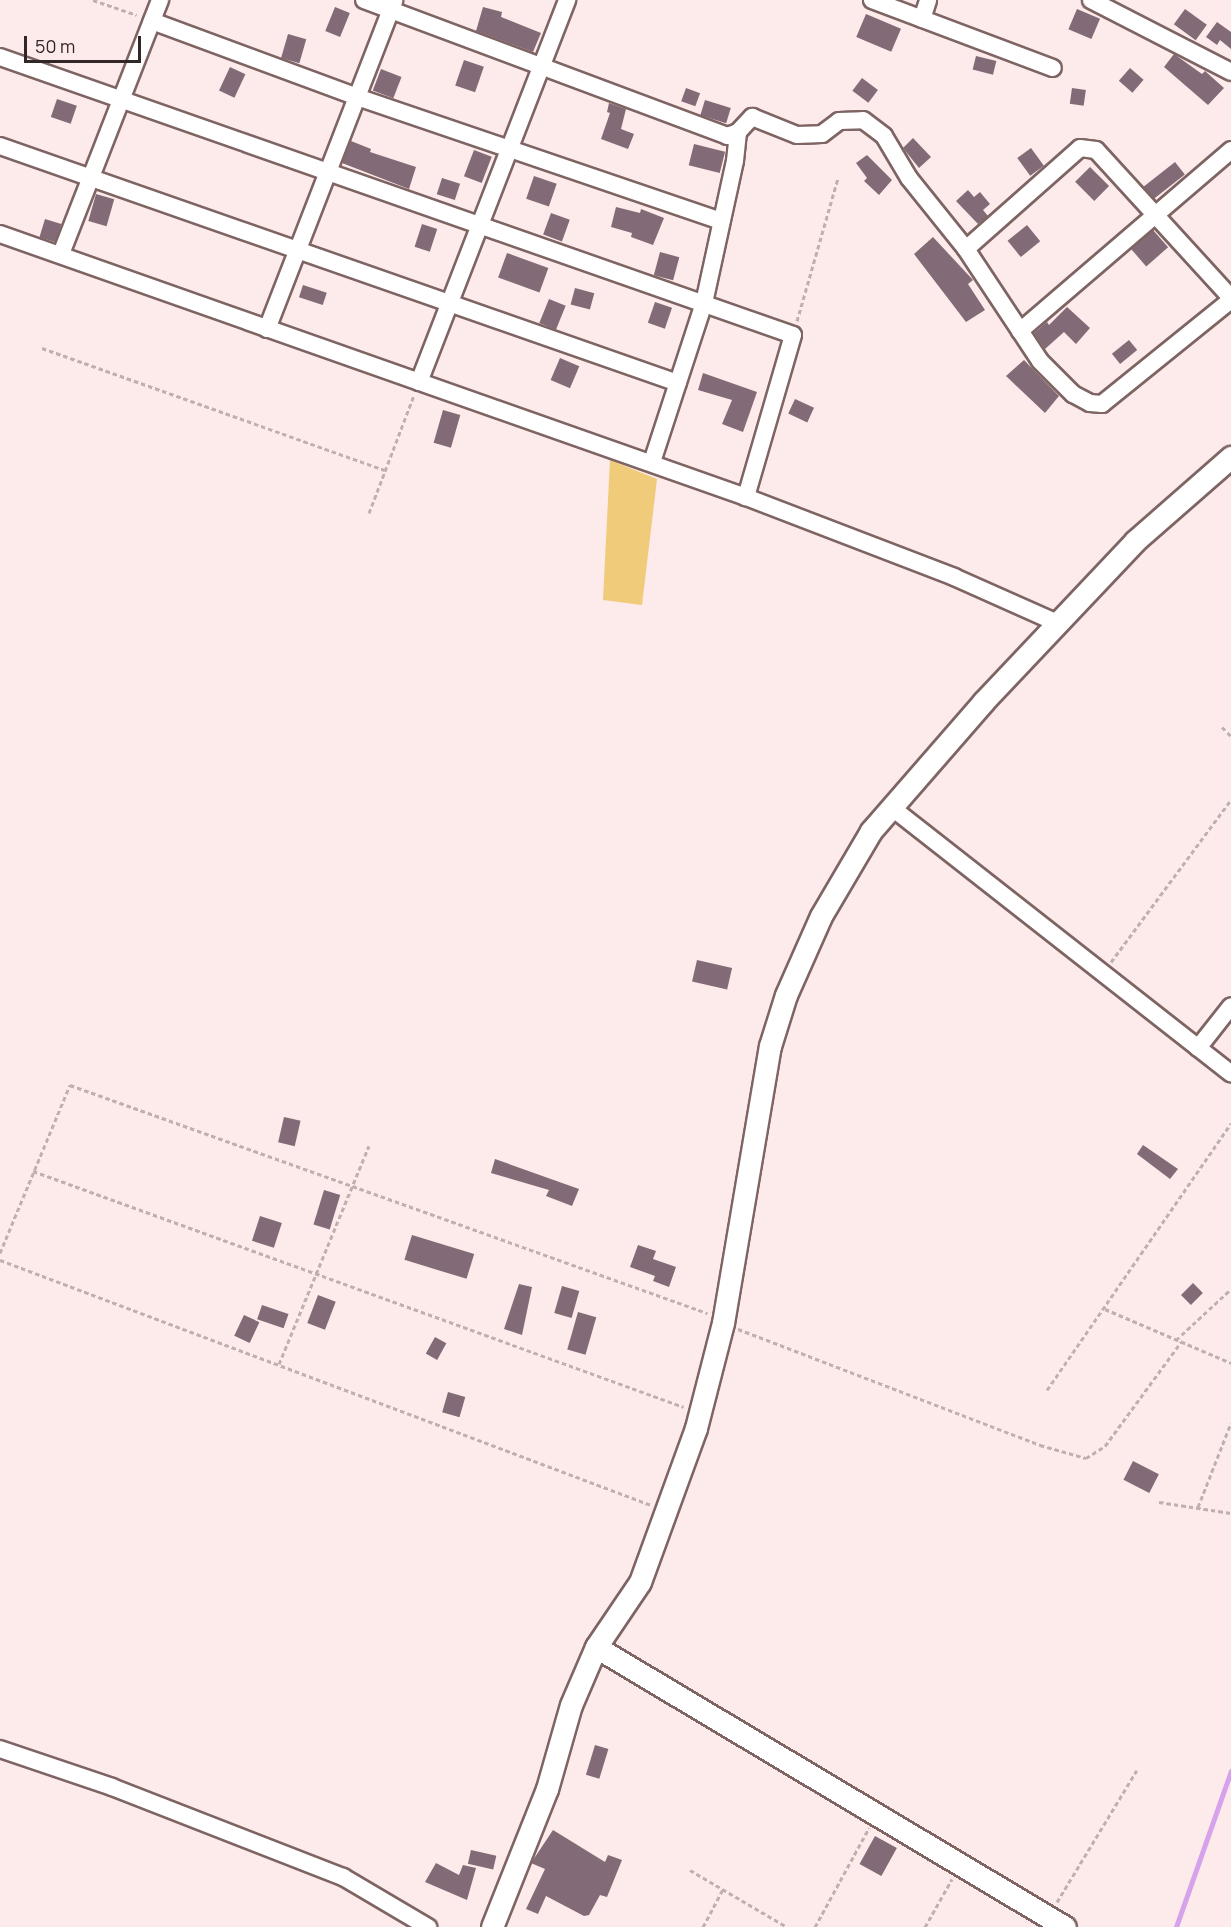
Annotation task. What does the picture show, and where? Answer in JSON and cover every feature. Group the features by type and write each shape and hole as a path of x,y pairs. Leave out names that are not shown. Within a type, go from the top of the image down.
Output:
{"street":[{"path":"61,254 94,176 160,0"},
{"path":"364,0 392,5 541,66 727,136 738,132 752,117 797,135 822,134 839,122 863,120 884,136 909,178 966,249 1040,361 1072,394 1090,403 1102,404 1231,299 1096,150 1080,148 966,249"},
{"path":"419,382 567,0"},
{"path":"872,0 1053,68"},
{"path":"922,19 928,0"},
{"path":"1091,0 1231,72"},
{"path":"267,329 392,5"},
{"path":"152,21 357,97 722,221"},
{"path":"0,57 793,335 746,497"},
{"path":"652,462 704,303 738,132"},
{"path":"0,146 94,176 448,305 678,383"},
{"path":"1020,332 1231,150"},
{"path":"0,234 652,462 954,577 1055,622"},
{"path":"492,1927 546,1789 571,1705 596,1647 640,1582 667,1511 700,1412 724,1321 744,1215 760,1090 786,995 821,916 871,831 1055,622 1136,541 1231,457"},
{"path":"891,807 1231,1074"},
{"path":"1198,1048 1231,1006"},
{"path":"596,1647 1057,1922"},
{"path":"0,1749 112,1787 343,1877 428,1927"}],"path":[{"path":"93,0 152,21"},
{"path":"793,335 838,178"},
{"path":"42,348 385,470"},
{"path":"369,513 419,382"},
{"path":"1222,727 1231,736"},
{"path":"1102,973 1231,800"},
{"path":"0,1253 70,1085 724,1321 1040,1445 1086,1458 1105,1446 1181,1342"},
{"path":"1047,1390 1231,1123"},
{"path":"279,1364 369,1146"},
{"path":"33,1171 700,1412"},
{"path":"0,1260 667,1511"},
{"path":"1176,1340 1231,1289"},
{"path":"1105,1309 1231,1363"},
{"path":"1198,1507 1231,1423"},
{"path":"1159,1502 1231,1512"},
{"path":"1057,1922 1137,1770"},
{"path":"815,1927 877,1814"},
{"path":"925,1927 961,1864"},
{"path":"690,1870 788,1927"},
{"path":"703,1927 723,1889"}],"shaded area":[{"path":"610,460 657,479 642,605 603,600"}],"building":[{"path":"335,7 350,13 340,37 325,31"},
{"path":"483,7 502,12 501,17 541,33 533,52 476,31"},
{"path":"1077,9 1100,19 1091,39 1068,29"},
{"path":"1185,9 1207,25 1196,40 1174,24"},
{"path":"866,14 901,29 891,52 856,37"},
{"path":"1217,22 1231,32 1231,49 1220,40 1217,45 1206,37"},
{"path":"288,34 306,39 299,63 281,58"},
{"path":"1174,54 1202,74 1205,71 1224,88 1208,105 1164,67"},
{"path":"976,56 996,61 993,75 973,70"},
{"path":"464,60 484,67 475,92 455,86"},
{"path":"230,67 245,74 234,98 219,91"},
{"path":"1130,68 1144,80 1132,93 1119,81"},
{"path":"381,69 402,77 393,98 373,90"},
{"path":"862,78 878,90 868,103 852,91"},
{"path":"686,88 700,93 695,106 681,101"},
{"path":"1072,88 1086,90 1084,106 1070,104"},
{"path":"57,99 77,106 71,124 51,117"},
{"path":"705,100 731,108 726,123 700,115"},
{"path":"609,103 626,109 621,129 634,134 628,149 601,139 610,113 607,112"},
{"path":"913,138 931,157 919,168 903,148"},
{"path":"351,141 371,149 370,152 416,167 409,189 342,163"},
{"path":"694,144 725,152 720,173 689,165"},
{"path":"1031,148 1044,166 1030,176 1017,158"},
{"path":"474,150 492,157 482,183 464,176"},
{"path":"867,155 892,180 879,195 864,181 867,178 856,163"},
{"path":"1175,162 1185,175 1153,199 1143,187"},
{"path":"1090,167 1109,186 1094,201 1075,182"},
{"path":"534,176 557,184 549,207 526,199"},
{"path":"442,178 460,184 455,200 437,194"},
{"path":"968,190 974,197 980,192 990,204 983,210 988,216 978,224 956,201"},
{"path":"96,194 114,199 107,226 88,221"},
{"path":"616,207 640,213 641,209 664,218 653,245 631,237 632,233 611,227"},
{"path":"551,213 570,220 562,241 543,235"},
{"path":"45,219 61,224 56,242 39,237"},
{"path":"422,224 437,229 430,252 415,247"},
{"path":"1027,225 1040,241 1021,257 1008,241"},
{"path":"1153,230 1168,247 1146,266 1131,249"},
{"path":"933,237 973,280 968,284 985,310 966,322 914,254"},
{"path":"660,252 679,257 673,280 654,275"},
{"path":"507,253 548,268 539,292 498,277"},
{"path":"303,285 327,293 323,305 299,297"},
{"path":"575,288 594,293 590,310 571,304"},
{"path":"549,299 566,306 556,330 539,323"},
{"path":"655,302 672,308 665,329 648,323"},
{"path":"1067,307 1090,328 1076,344 1064,332 1045,349 1034,333 1047,322 1049,325"},
{"path":"1129,340 1137,350 1120,364 1112,354"},
{"path":"560,358 579,366 570,388 551,380"},
{"path":"1024,360 1059,396 1045,413 1006,376"},
{"path":"703,373 757,392 743,432 722,424 732,400 698,390"},
{"path":"795,399 814,408 807,422 788,414"},
{"path":"443,410 460,415 451,448 434,443"},
{"path":"697,960 732,968 727,990 692,981"},
{"path":"284,1117 301,1121 295,1146 278,1142"},
{"path":"1143,1145 1178,1169 1170,1179 1137,1154"},
{"path":"495,1159 579,1189 572,1206 546,1196 549,1190 491,1173"},
{"path":"324,1190 340,1195 330,1229 313,1224"},
{"path":"260,1216 282,1223 274,1248 252,1241"},
{"path":"412,1235 474,1254 467,1279 404,1260"},
{"path":"638,1245 656,1251 653,1259 676,1267 669,1287 653,1281 655,1276 630,1267"},
{"path":"1193,1283 1203,1293 1191,1305 1181,1295"},
{"path":"519,1284 532,1287 522,1335 504,1329"},
{"path":"562,1286 579,1291 572,1318 554,1313"},
{"path":"318,1295 336,1302 325,1330 307,1323"},
{"path":"262,1305 288,1314 284,1328 257,1319"},
{"path":"578,1312 596,1317 586,1355 567,1349"},
{"path":"244,1315 259,1322 250,1343 234,1336"},
{"path":"435,1337 446,1343 437,1360 426,1354"},
{"path":"448,1392 465,1397 460,1417 442,1412"},
{"path":"1133,1461 1159,1474 1149,1493 1123,1480"},
{"path":"595,1745 608,1749 599,1779 586,1775"},
{"path":"553,1830 605,1862 608,1855 622,1860 607,1897 600,1895 589,1915 584,1916 546,1896 538,1914 526,1909 545,1869 531,1863"},
{"path":"875,1836 897,1848 881,1876 859,1864"},
{"path":"471,1850 496,1856 493,1869 468,1864"},
{"path":"436,1863 459,1875 463,1865 476,1868 467,1900 425,1882"}],"waterway":[{"path":"1176,1927 1231,1771"}]}
